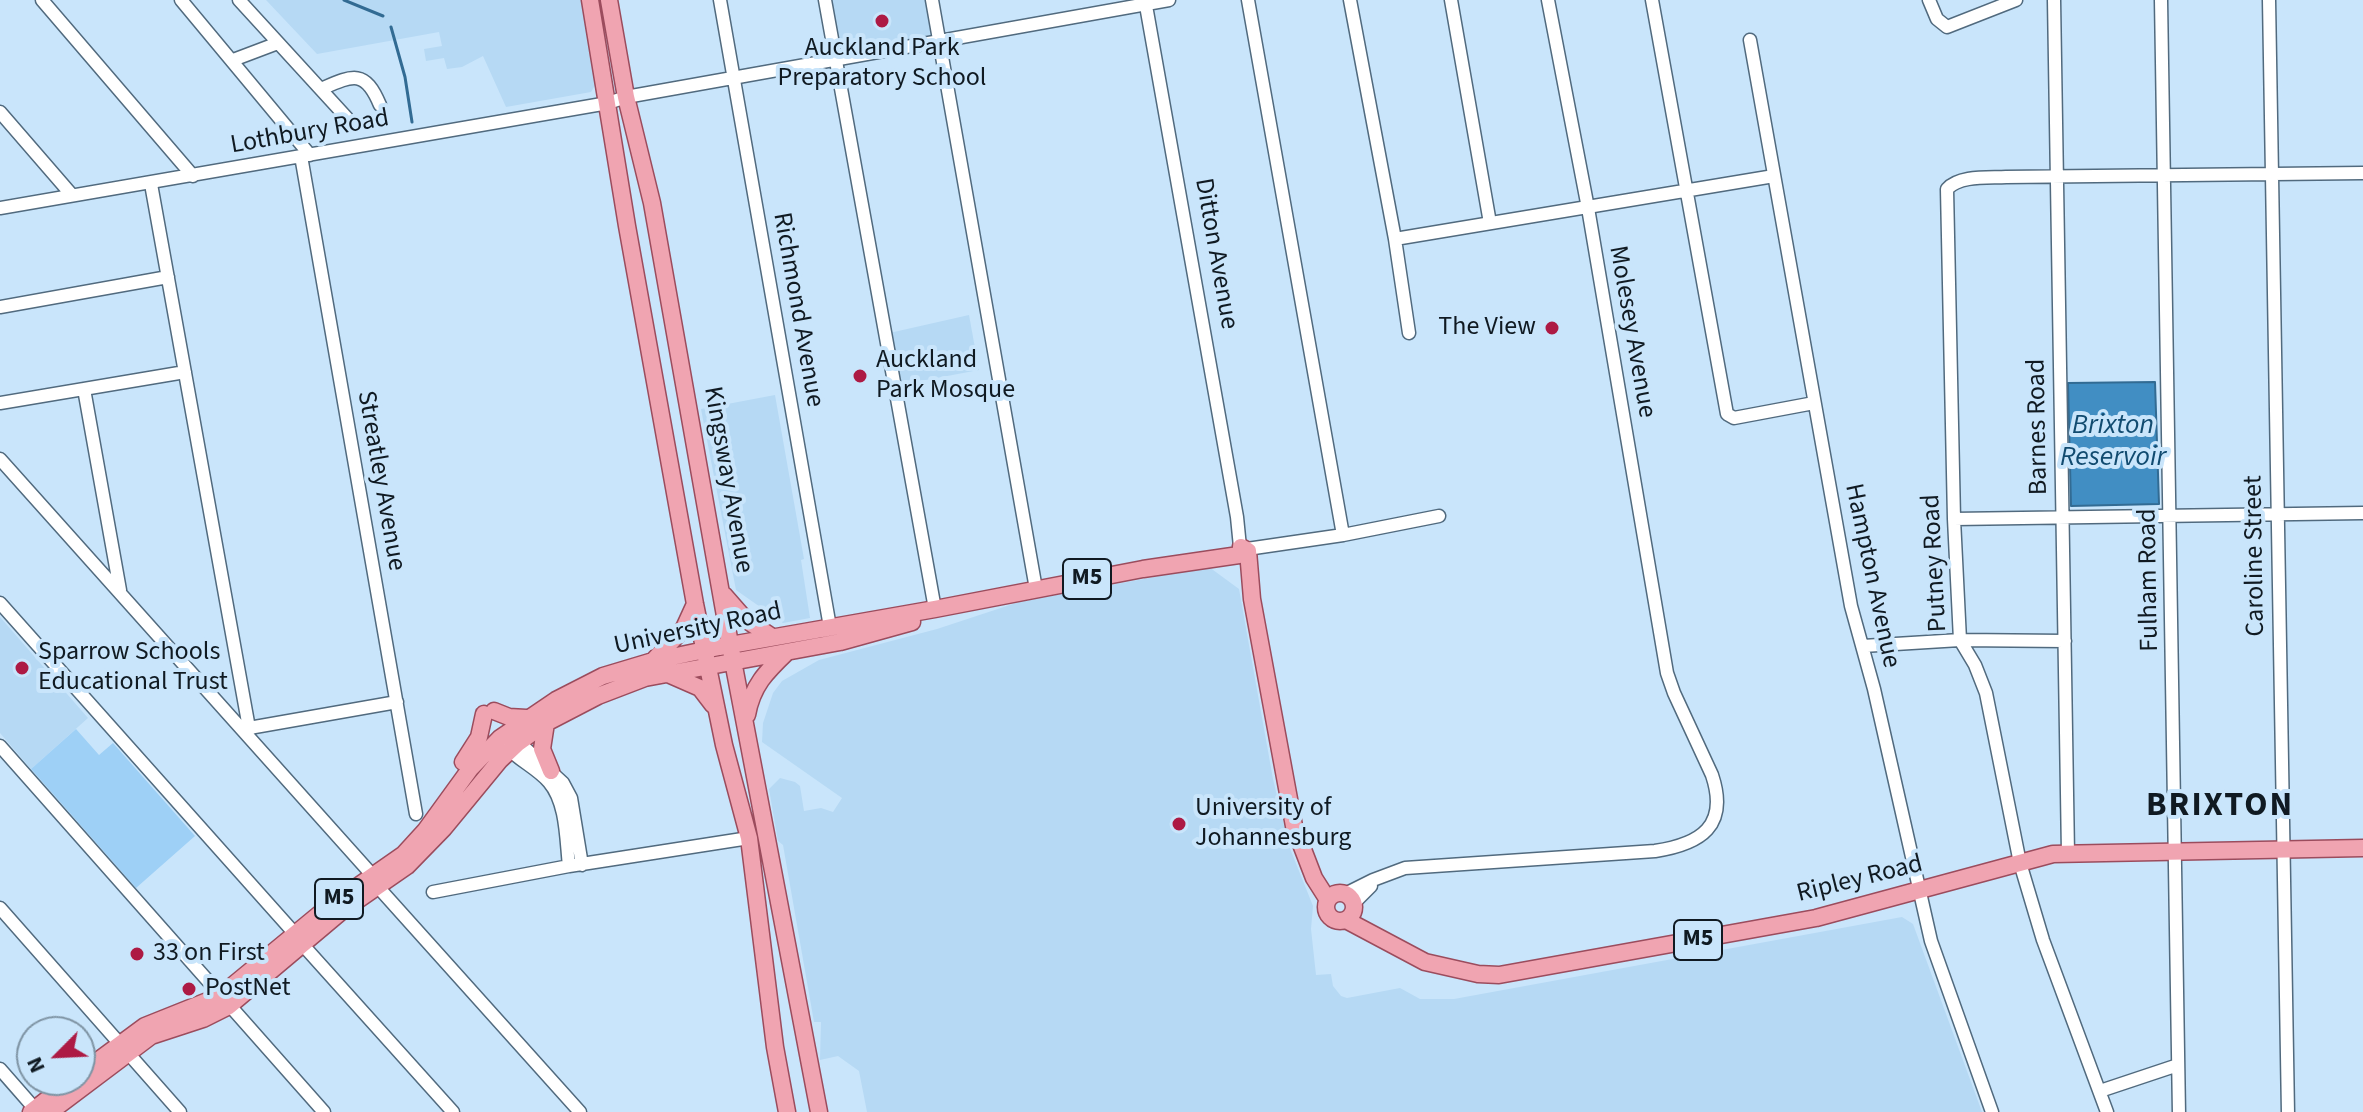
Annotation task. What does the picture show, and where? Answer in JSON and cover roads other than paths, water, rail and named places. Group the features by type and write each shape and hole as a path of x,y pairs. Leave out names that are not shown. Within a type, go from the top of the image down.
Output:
{"main road":[{"name":"Kingsway Avenue","path":"590,0 695,604 749,838 775,1047 787,1112"},
{"name":"Kingsway Avenue","path":"609,0 626,97 652,203 732,653 819,1112"},
{"name":"University Road","path":"732,653 772,637 1243,552"},
{"name":"Ditton Avenue","path":"1243,552 1294,826 1314,878 1344,904"},
{"path":"723,593 745,619 772,637"},
{"name":"University Road","path":"224,1001 299,939 343,896 407,866 425,850 526,718 569,692 603,676 653,661 788,651 883,632 971,603"},
{"path":"653,661 684,628 695,604"},
{"path":"746,721 758,682 788,651"},
{"name":"University Road","path":"376,882 414,844 476,761 598,696 706,658"},
{"path":"666,673 705,692 718,714"},
{"path":"450,795 452,779 475,746 489,712 526,718"},
{"path":"546,723 542,749 551,771"},
{"name":"Ripley Road","path":"1344,904 1377,937 1406,954 1435,965 1499,975 1816,918 2053,854 2363,848"},
{"name":"M5","path":"39,1111 157,1020 224,1001"},
{"name":"M5","path":"96,1064 123,1047"},
{"path":"39,1111 55,1096"}],"street":[{"path":"42,0 193,176"},
{"path":"181,0 233,60 306,156"},
{"path":"239,0 347,118"},
{"name":"Richmond Avenue","path":"720,0 830,627"},
{"path":"825,0 935,609"},
{"path":"932,0 1036,589"},
{"name":"Lothbury Road","path":"0,208 608,103 734,77 940,43 1145,2 1169,0"},
{"path":"1248,0 1343,535"},
{"path":"1350,0 1395,239 1409,333"},
{"path":"1451,0 1490,223"},
{"name":"Molesey Avenue","path":"1344,904 1379,878 1405,868 1655,851 1684,846 1697,840 1708,829 1715,813 1716,789 1667,673 1588,208 1548,0"},
{"path":"1652,0 1727,414 1734,418 1814,403"},
{"path":"1929,0 1937,19 1943,25 1952,26 2016,0"},
{"name":"Barnes Road","path":"2054,0 2068,853"},
{"name":"Fulham Road","path":"2161,0 2179,1112"},
{"name":"Caroline Street","path":"2269,0 2288,1112"},
{"name":"Ditton Avenue","path":"1145,2 1243,552"},
{"name":"Hampton Avenue","path":"1750,40 1854,620 1863,646 1931,941 1992,1112"},
{"path":"233,60 278,43"},
{"path":"321,89 345,78 357,77 373,88 380,105"},
{"path":"0,112 71,194"},
{"name":"Streatley Avenue","path":"306,156 416,814"},
{"path":"2057,178 2363,173"},
{"path":"1395,239 1774,176"},
{"name":"Putney Road","path":"2057,178 2006,177 1954,183 1949,186 1947,195 1954,519 1960,640 1975,665 1986,693 2020,863 2043,940 2107,1112"},
{"path":"151,184 249,731"},
{"path":"0,307 168,277"},
{"path":"0,403 185,372"},
{"path":"84,389 120,591"},
{"path":"0,459 249,731 376,882 580,1112"},
{"path":"1954,519 2363,513"},
{"name":"University Road","path":"1243,552 1439,516"},
{"path":"0,603 453,1112"},
{"path":"1863,646 1960,640 2065,641"},
{"path":"249,731 397,702"},
{"path":"509,741 555,790 576,866"},
{"path":"509,741 563,783 571,798 576,866"},
{"path":"3,753 324,1112"},
{"path":"433,892 749,838"},
{"path":"0,908 180,1112"},
{"path":"2100,1091 2178,1065"},
{"path":"0,1069 39,1111"}],"water":[{"name":"Brixton Reservoir","path":"2155,382 2159,504 2071,506 2068,383"}],"waterway":[{"path":"344,0 383,16"},
{"path":"391,27 405,77 412,122"}],"place":[{"name":"Auckland Park Preparatory School","path":"882,21"},
{"name":"The View","path":"1552,328"},
{"name":"Auckland Park Mosque","path":"860,376"},
{"name":"Sparrow Schools Educational Trust","path":"22,668"},
{"name":"University of Johannesburg","path":"1179,824"},
{"name":"33 on First","path":"137,954"},
{"name":"PostNet","path":"189,989"}],"district":[{"name":"BRIXTON","path":"2220,808"}]}
